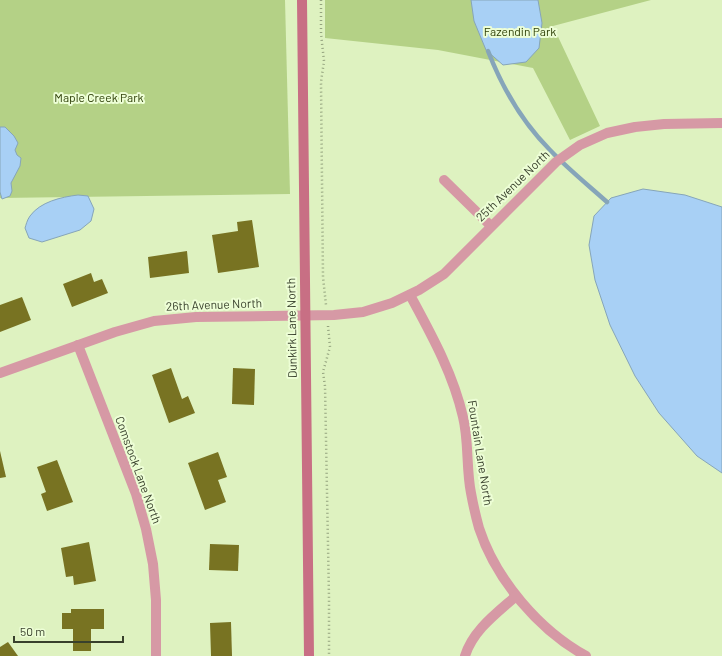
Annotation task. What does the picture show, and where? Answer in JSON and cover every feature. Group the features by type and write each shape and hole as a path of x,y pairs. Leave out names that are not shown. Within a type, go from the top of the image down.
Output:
{"street":[{"name":"Dunkirk Lane North","path":"302,0 309,656"},
{"name":"25th Avenue North","path":"410,295 444,274 556,162 580,145 607,133 636,127 664,124 722,123"},
{"path":"444,180 491,226"},
{"name":"26th Avenue North","path":"0,373 115,332 154,321 196,317 334,315 363,312 392,303 410,295"},
{"name":"Fountain Lane North","path":"410,295 440,352 454,384 464,419 470,492 479,529 495,564 516,596 542,624 571,648 586,656"},
{"name":"Comstock Lane North","path":"78,345 136,494 146,529 153,564 156,656"},
{"path":"465,656 468,648 481,628 516,596"}],"green space":[{"name":"Maple Creek Park","path":"0,0 285,0 290,194 0,198"},
{"name":"Fazendin Park","path":"325,0 651,0 553,26 600,126 570,140 533,68 438,50 325,38"}],"water":[{"path":"471,0 538,0 542,23 539,48 526,62 503,65 486,50 474,21"},
{"path":"0,127 5,127 14,136 18,143 15,150 17,155 21,158 20,166 11,183 12,191 10,196 2,199 0,192"},
{"path":"643,189 685,195 722,207 722,473 697,456 659,413 635,376 610,325 595,280 589,245 594,216 611,198"},
{"path":"78,195 88,196 94,209 91,221 80,230 42,242 29,238 25,228 34,211 51,201"}],"building":[{"path":"252,220 259,267 218,273 212,235 238,231 237,222"},
{"path":"187,251 189,273 150,278 148,257"},
{"path":"91,273 94,282 102,279 108,293 72,307 63,284"},
{"path":"22,297 31,320 0,332 0,305"},
{"path":"171,368 182,399 188,396 195,413 169,423 152,375"},
{"path":"233,368 255,369 254,405 232,404"},
{"path":"0,451 6,477 0,478"},
{"path":"218,452 227,477 218,480 226,502 205,510 188,463"},
{"path":"57,460 73,502 47,511 41,494 46,492 37,467"},
{"path":"89,542 96,581 74,585 73,576 66,577 61,548"},
{"path":"210,544 239,545 238,571 209,570"},
{"path":"71,609 104,609 104,629 91,629 91,651 73,651 73,629 62,629 62,613 71,613"},
{"path":"231,622 232,656 211,656 210,623"},
{"path":"8,642 18,656 0,656 0,647"}],"waterway":[{"path":"488,51 514,104 531,128 557,157 607,202"}]}
